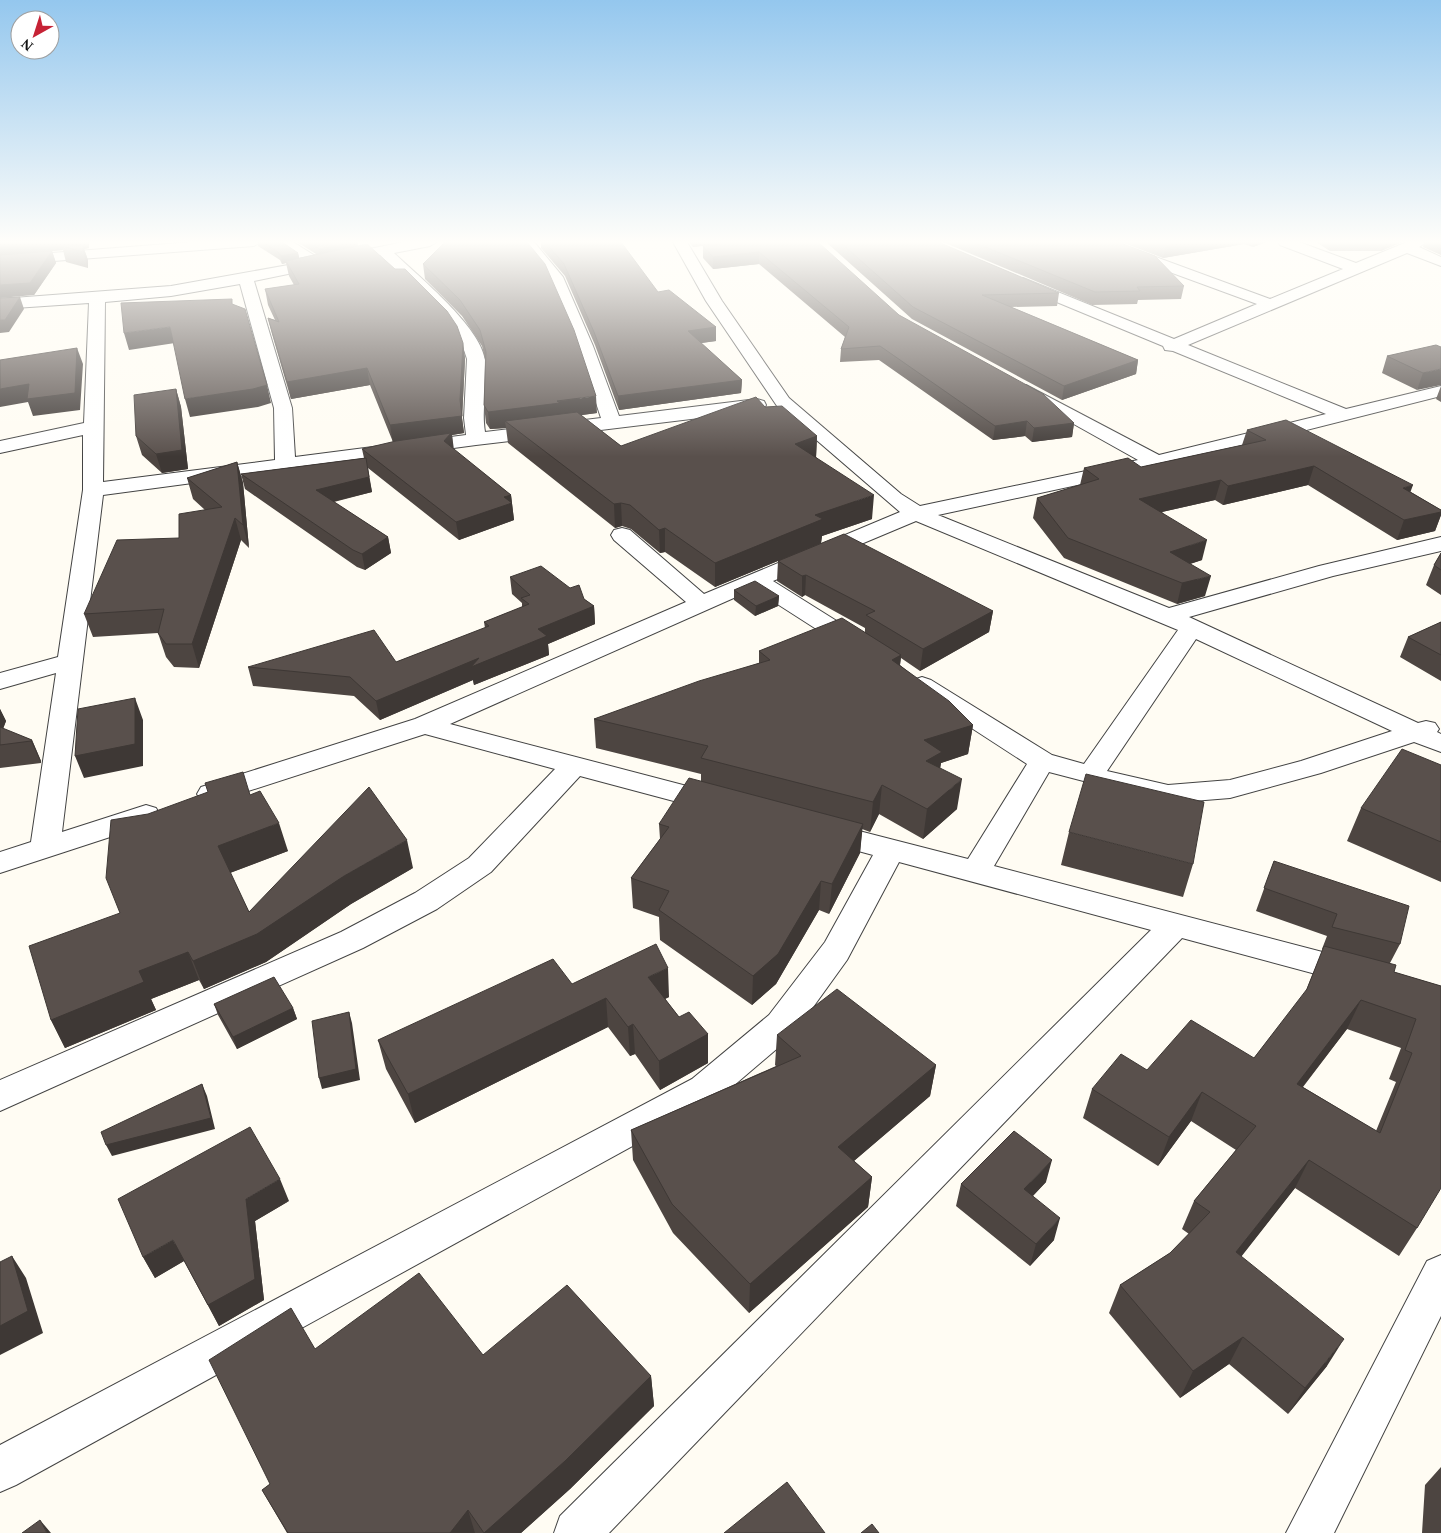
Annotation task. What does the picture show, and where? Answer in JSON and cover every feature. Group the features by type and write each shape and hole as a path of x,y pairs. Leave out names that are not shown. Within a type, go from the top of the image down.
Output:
{"street":[{"path":"45,848 93,490 93,427 85,358 94,314"},
{"path":"256,314 283,408 285,465"},
{"path":"447,314 457,323 469,341 476,359 472,418 476,439"},
{"path":"571,314 585,346 612,423"},
{"path":"723,314 783,402 894,498 916,513 1166,616 1429,728 1441,744"},
{"path":"1094,314 1345,415"},
{"path":"1171,346 1248,314"},
{"path":"1010,382 1156,462"},
{"path":"0,863 424,726 756,580 916,513 1156,462 1441,392"},
{"path":"93,490 476,439 783,402"},
{"path":"0,447 93,427"},
{"path":"622,535 702,604"},
{"path":"1166,616 1326,571 1441,544"},
{"path":"756,580 1042,761 1168,794 1230,789 1311,767 1429,728"},
{"path":"1090,775 1191,628"},
{"path":"0,681 69,662"},
{"path":"424,726 737,809"},
{"path":"975,873 1042,761"},
{"path":"0,1096 352,940 426,901 480,865 574,765"},
{"path":"795,825 1375,978"},
{"path":"0,1469 705,1089 782,1025 836,951 891,850"},
{"path":"577,1533 1175,926"},
{"path":"1308,1533 1435,1298"}],"building":[{"path":"0,314 9,314 5,320 0,320"},
{"path":"122,314 246,314 267,385 253,389 185,399 170,327 124,333"},
{"path":"275,314 449,314 457,326 463,343 460,400 462,416 390,425 367,368 287,382 268,318 279,322"},
{"path":"469,314 567,314 596,396 557,401 560,403 488,412 484,405 486,352 480,330"},
{"path":"586,314 699,314 716,327 688,331 742,380 618,396"},
{"path":"833,314 897,314 1043,394 1074,423 1034,428 1027,421 995,426 880,346 841,349 849,327"},
{"path":"926,314 1026,314 1138,360 1064,386"},
{"path":"1436,345 1441,347 1441,369 1423,373 1387,356"},
{"path":"77,348 75,393 27,399 29,384 0,389 0,360"},
{"path":"176,389 182,450 156,454 136,436 134,395"},
{"path":"756,397 765,407 782,406 817,436 795,444 874,495 815,515 823,519 715,563 665,528 659,530 630,505 614,504 505,421 577,412 621,446"},
{"path":"1286,420 1413,485 1403,488 1441,510 1441,512 1404,520 1314,466 1228,486 1221,480 1139,499 1207,540 1170,552 1211,576 1182,583 1068,538 1037,498 1099,479 1084,468 1128,458 1141,467 1266,440 1247,430"},
{"path":"451,433 444,441 511,495 504,497 512,503 456,522 362,449 396,441"},
{"path":"366,458 369,477 316,490 388,537 362,554 353,550 241,474"},
{"path":"237,462 243,525 235,518 192,644 166,644 158,633 164,609 84,614 117,540 179,538 179,514 222,507 187,478"},
{"path":"844,534 993,611 923,649 866,615 875,611 806,575 802,576 778,561"},
{"path":"1441,553 1441,570 1434,565"},
{"path":"541,566 570,588 579,585 584,599 594,606 538,629 547,636 471,667 479,658 376,701 350,677 248,667 374,630 396,662 489,626 484,622 529,604 521,598 530,595 510,577"},
{"path":"755,581 779,596 756,606 734,590"},
{"path":"842,618 901,655 892,660 949,701 973,725 924,740 942,752 926,761 962,779 927,809 882,785 873,802 701,758 708,746 594,719 699,681 770,660 759,651"},
{"path":"1441,622 1441,655 1408,637"},
{"path":"135,698 135,744 75,756 78,709"},
{"path":"0,727 32,740 0,745"},
{"path":"1402,749 1441,765 1441,842 1361,808"},
{"path":"243,772 250,795 260,791 279,823 218,846 249,912 369,787 407,840 344,876 257,934 193,961 188,952 139,971 144,982 51,1020 29,946 120,913 106,878 111,820 148,814 208,792 205,783"},
{"path":"1086,774 1204,802 1193,864 1069,832"},
{"path":"689,778 863,824 832,884 821,881 778,954 753,976 659,910 669,891 631,878 669,827 659,824"},
{"path":"1274,861 1409,906 1400,944 1332,927 1337,914 1264,888"},
{"path":"656,944 668,968 648,977 679,1017 689,1012 708,1034 659,1061 633,1024 628,1027 606,998 408,1094 378,1040 553,959 572,984"},
{"path":"1324,946 1396,965 1394,972 1441,986 1441,1188 1417,1228 1309,1160 1236,1252 1344,1339 1305,1388 1243,1337 1193,1371 1120,1285 1170,1253 1210,1212 1194,1201 1256,1126 1202,1092 1169,1137 1092,1089 1121,1054 1147,1070 1191,1020 1254,1058 1307,989","holes":["1361,1000 1416,1019 1405,1050 1412,1053 1380,1133 1297,1084"]},
{"path":"274,977 293,1008 233,1037 214,1004"},
{"path":"837,989 936,1065 838,1147 872,1177 750,1284 672,1204 631,1130 801,1056 777,1035"},
{"path":"349,1012 356,1069 319,1078 312,1021"},
{"path":"202,1084 211,1118 106,1145 101,1132"},
{"path":"250,1127 280,1179 246,1199 255,1279 208,1305 173,1240 143,1257 118,1199"},
{"path":"1014,1131 1052,1160 1024,1189 1060,1218 1036,1244 961,1184"},
{"path":"12,1256 28,1311 0,1326 0,1262"},
{"path":"419,1273 483,1355 567,1285 651,1376 565,1461 484,1533 468,1510 450,1533 288,1533 262,1490 270,1484 209,1360 291,1308 315,1349"},
{"path":"787,1482 825,1533 724,1533"},
{"path":"40,1520 47,1533 22,1533"},
{"path":"872,1524 879,1533 861,1533"}]}
